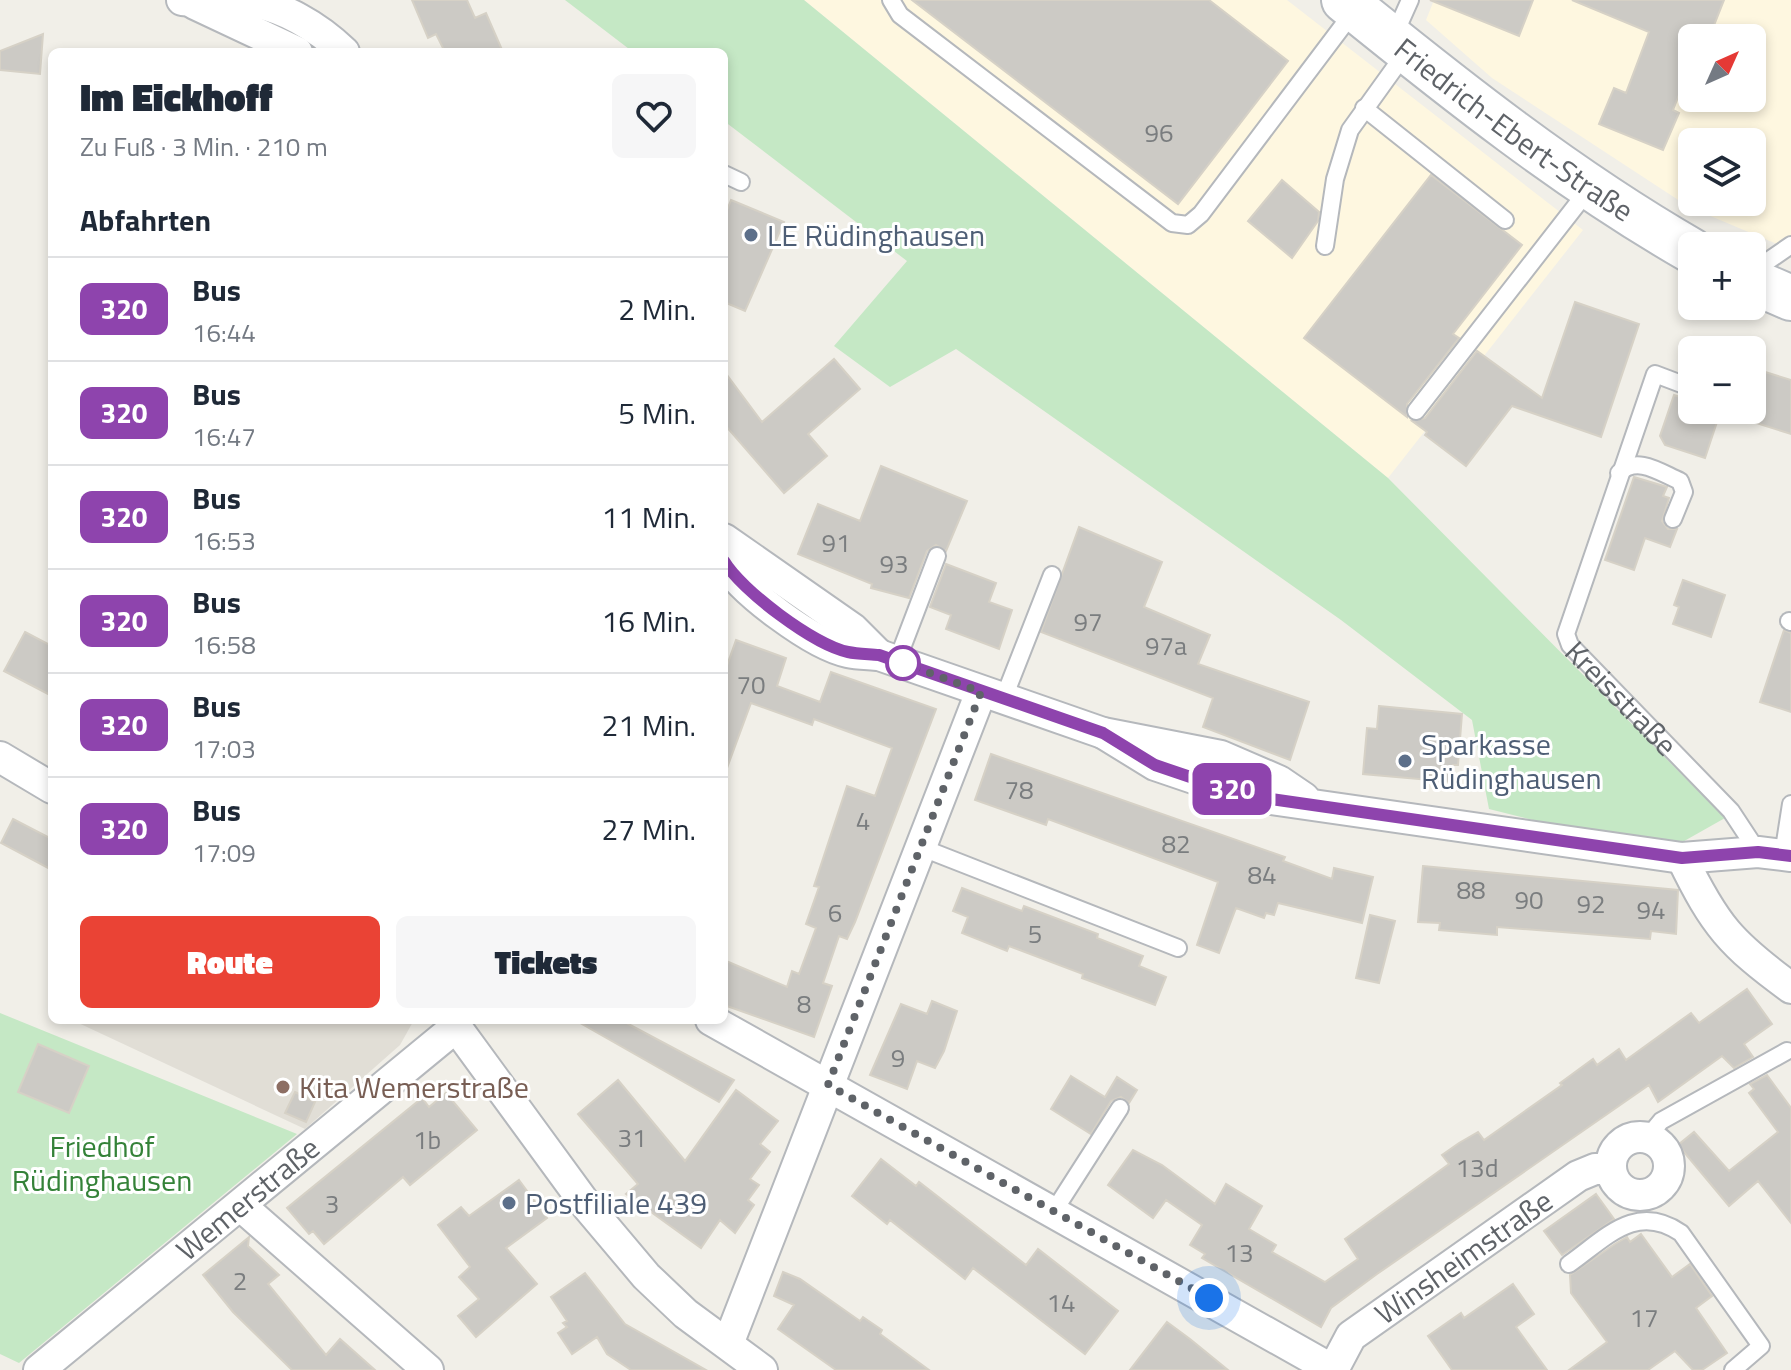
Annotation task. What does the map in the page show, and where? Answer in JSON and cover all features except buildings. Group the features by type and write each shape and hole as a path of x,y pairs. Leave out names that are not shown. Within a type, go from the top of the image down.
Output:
{"street":[{"path":"182,0 290,15 320,31 339,48"},
{"name":"Friedrich-Ebert-Straße","path":"1350,5 1590,188 1678,242"},
{"path":"240,8 292,48"},
{"path":"1766,287 1791,298"},
{"path":"728,542 853,629 888,658"},
{"path":"728,569 778,613 846,652 888,658 1103,733 1221,756 1279,781 1309,802 1410,821 1499,829 1682,858 1778,854"},
{"path":"728,1344 920,847 992,696"},
{"path":"2,764 48,786"},
{"path":"1682,858 1714,920 1750,958 1791,988"},
{"name":"Wemerstraße","path":"39,1370 241,1206 453,1024"},
{"path":"455,1024 587,1206 646,1276 686,1314 762,1370"},
{"name":"Winsheimstraße","path":"718,1024 1333,1370 1351,1336 1578,1176 1595,1169 1611,1169"},
{"path":"1647,1138 1656,1142 1668,1156 1667,1178 1659,1189 1646,1195 1624,1191 1611,1169 1612,1157 1625,1141 1647,1138"},
{"path":"241,1206 428,1370"}],"lane":[{"path":"891,0 900,15 1172,223 1188,225 1201,214 1350,5"},
{"path":"1325,246 1335,179 1350,130 1400,45 1410,0"},
{"path":"1364,108 1505,220"},
{"path":"728,176 741,182"},
{"path":"1416,411 1590,188"},
{"path":"1766,262 1791,245"},
{"name":"Kreisstraße","path":"1678,383 1655,374 1566,625 1570,645 1731,811 1778,854"},
{"path":"1619,473 1625,467 1639,464 1680,481 1684,492 1673,519"},
{"path":"888,658 937,556"},
{"path":"992,696 1052,575"},
{"path":"1778,854 1791,804"},
{"path":"920,847 1178,948"},
{"path":"1647,1138 1661,1121 1787,1051"},
{"path":"1054,1211 1120,1108"},
{"path":"1569,1264 1625,1225 1643,1219 1665,1222 1681,1233 1761,1346 1733,1370"}],"shaded area":[{"path":"804,0 1287,0 1583,230 1388,478"},
{"path":"1434,0 1791,0 1791,250 1766,239 1766,232 1748,232 1710,216 1766,216 1766,128 1678,128 1678,200 1492,78 1426,20"},
{"name":"Kita Wemerstraße","path":"81,1024 412,1024 400,1045 305,1129"}],"green space":[{"path":"565,0 804,0 1388,478 1725,818 1663,853 1489,809 1472,720 1341,620 956,349 890,387 834,346 907,261 728,124 728,48 628,48"},
{"name":"Friedhof Rüdinghausen","path":"0,1013 297,1134 19,1363 0,1354"}],"bus line":[{"name":"320","path":"728,568 778,613 846,652 879,655 1103,733 1155,765 1208,783 1271,799 1309,802 1410,821 1499,829 1682,858 1758,852 1791,856"}],"place":[{"name":"LE Rüdinghausen","path":"751,235"},
{"name":"Sparkasse Rüdinghausen","path":"1405,761"},
{"name":"Kita Wemerstraße","path":"283,1087"},
{"name":"Postfiliale 439","path":"509,1203"}],"route":[{"path":"903,663 981,692 828,1085 1209,1298"}]}
